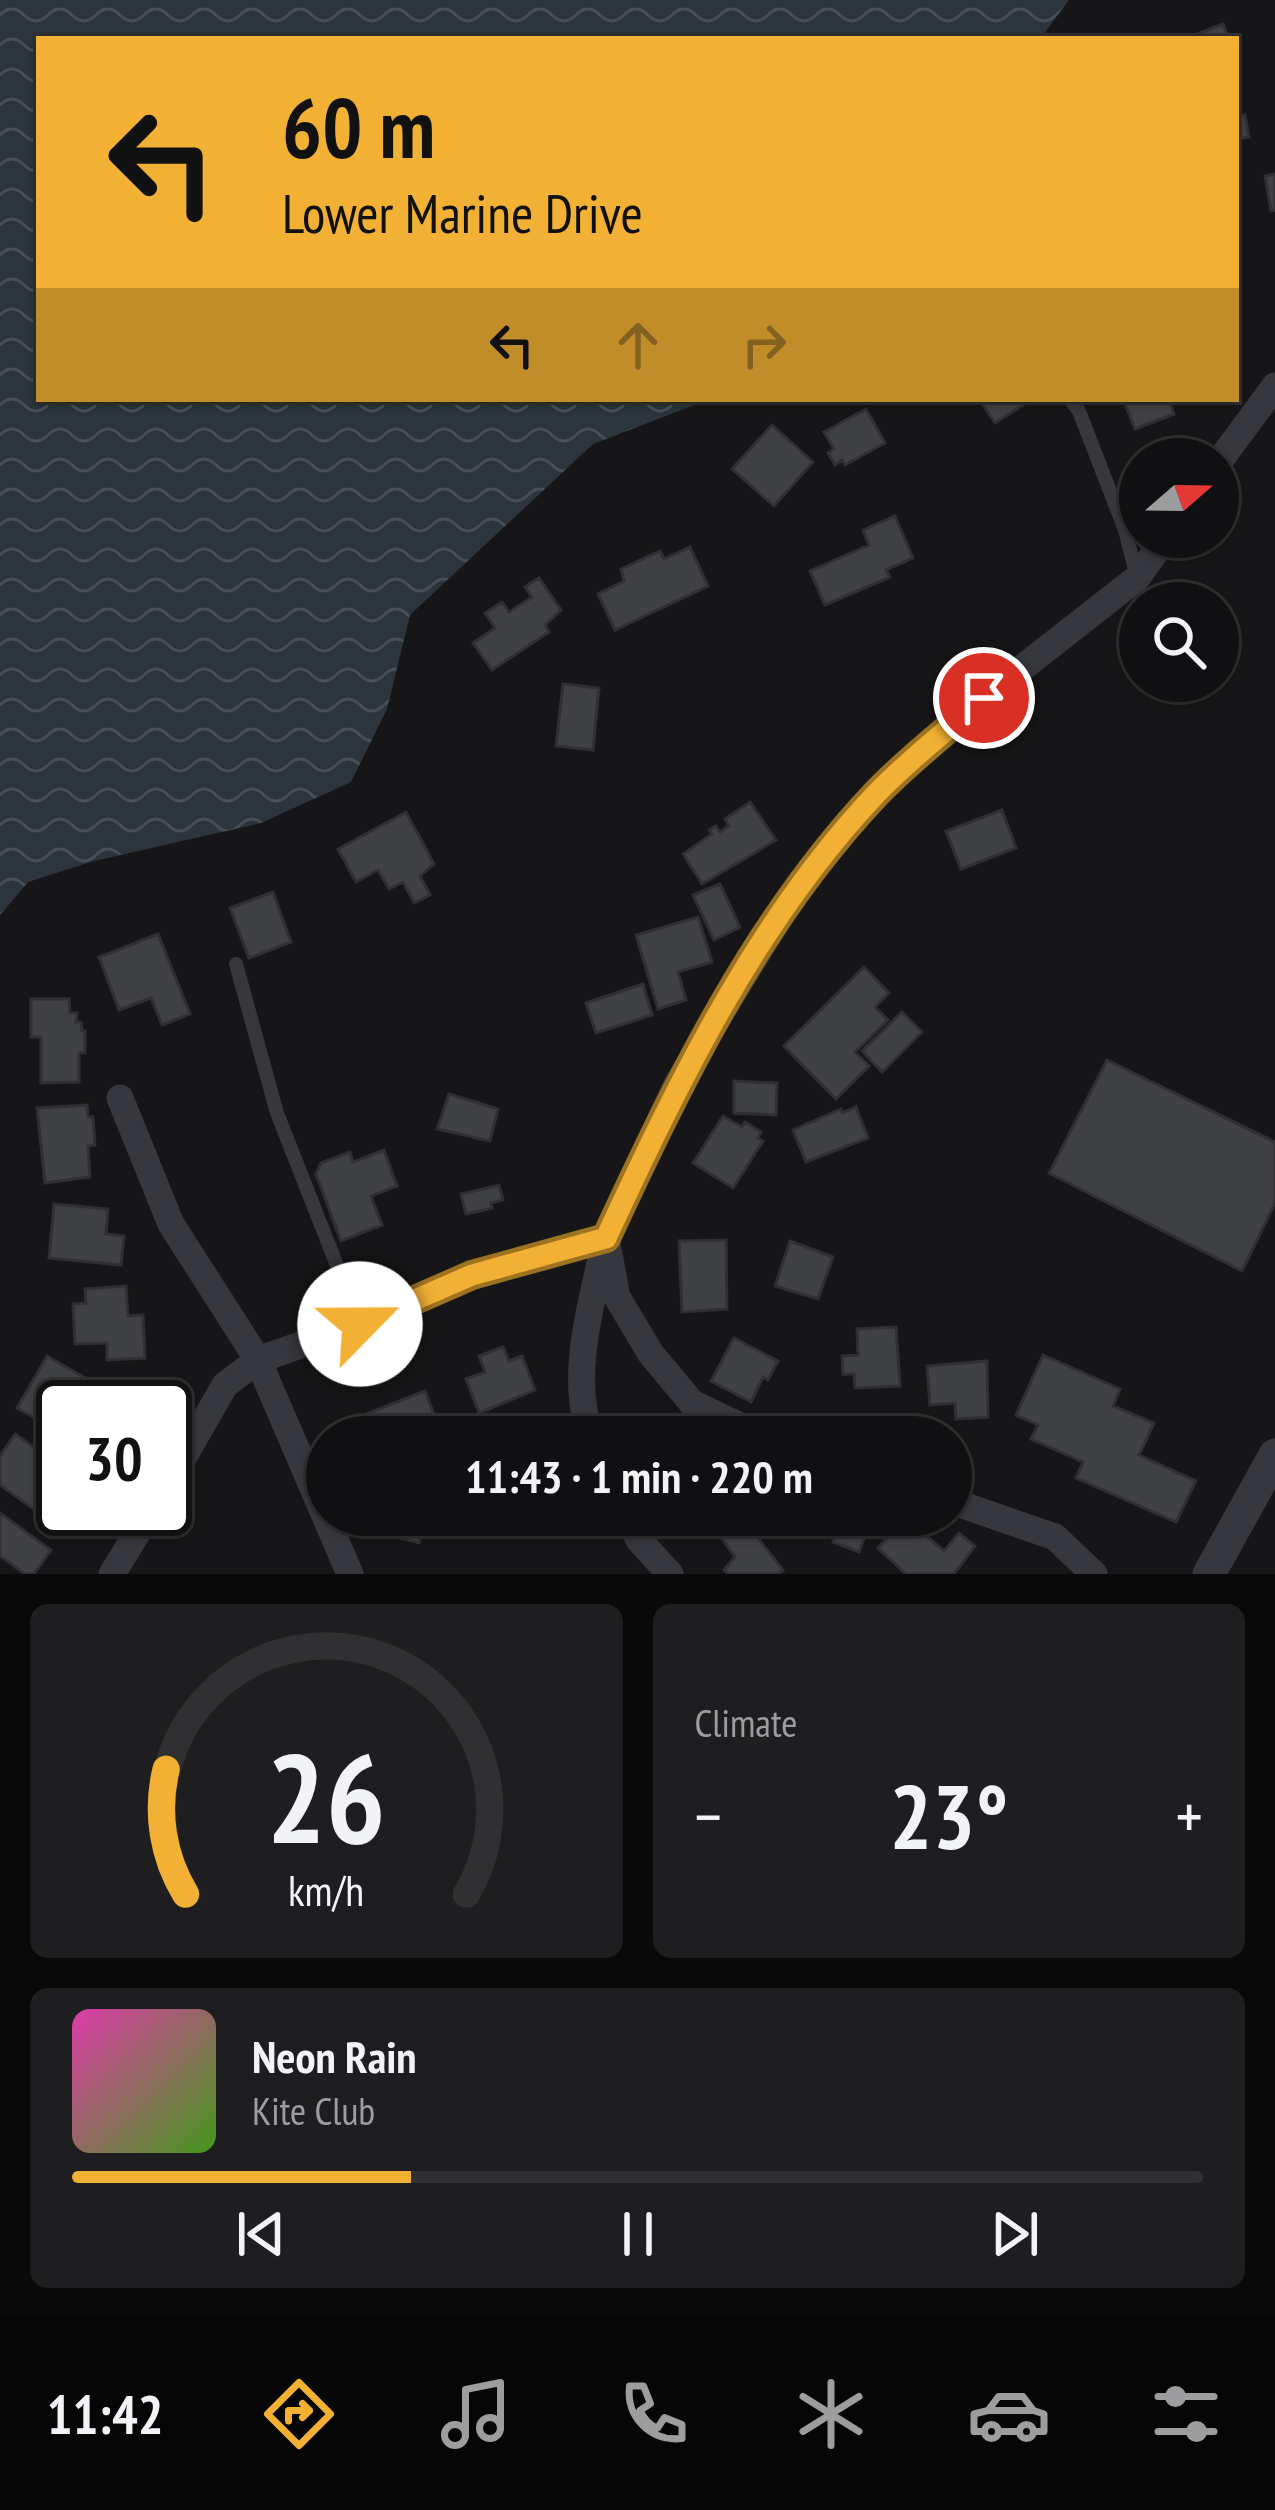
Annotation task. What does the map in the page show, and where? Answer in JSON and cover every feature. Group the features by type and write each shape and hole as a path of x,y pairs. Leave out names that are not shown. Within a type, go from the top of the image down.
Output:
{"street":[{"path":"1237,438 1275,386"},
{"path":"585,1416 584,1336 606,1238 676,1086 795,892 875,794 984,698 1137,578 1151,558"},
{"path":"120,1099 171,1224 258,1360 350,1574"},
{"path":"192,1442 225,1385 258,1360 360,1324 472,1275 606,1238"},
{"path":"606,1238 617,1297 651,1354 692,1403 719,1416"},
{"path":"1210,1574 1275,1455"},
{"path":"972,1508 1055,1537 1094,1574"},
{"path":"112,1574 135,1536"},
{"path":"637,1536 670,1574"}],"lane":[{"path":"1072,402 1126,530 1137,578"},
{"path":"236,964 277,1114 360,1324"}],"water":[{"path":"0,0 1069,0 1042,36 36,36 36,402 702,402 593,444 410,615 387,709 351,782 261,823 94,861 28,882 0,915"}],"building":[{"path":"1223,24 1228,36 1192,36"},
{"path":"1245,115 1249,137 1239,139 1239,116"},
{"path":"1275,174 1275,210 1271,211 1265,176"},
{"path":"981,402 1021,402 1023,405 995,423"},
{"path":"1124,402 1170,402 1174,414 1135,429"},
{"path":"866,409 885,443 845,465 842,460 835,465 828,453 834,449 824,432"},
{"path":"772,425 813,462 774,506 732,469"},
{"path":"895,516 913,558 886,570 890,577 825,605 810,571 869,545 863,530"},
{"path":"690,547 708,586 615,630 598,594 624,581 621,569 660,551 664,559"},
{"path":"539,578 561,610 545,625 549,632 492,670 473,643 495,628 485,613 502,602 509,612 532,597 525,587"},
{"path":"563,684 599,688 593,750 556,746"},
{"path":"750,802 776,840 702,884 683,854 712,834 709,830 716,826 720,832 729,826 725,819"},
{"path":"1002,810 1016,848 961,869 946,831"},
{"path":"406,812 434,864 420,876 430,895 414,903 403,882 389,889 378,870 356,882 338,849"},
{"path":"720,884 740,927 714,940 693,895"},
{"path":"273,892 291,942 249,958 230,908"},
{"path":"698,917 712,962 678,972 686,1000 658,1009 636,935"},
{"path":"158,934 190,1014 162,1025 151,998 119,1010 99,957"},
{"path":"864,967 889,993 875,1007 888,1020 855,1052 869,1066 836,1099 784,1046"},
{"path":"643,984 652,1015 596,1033 586,1003"},
{"path":"31,999 69,999 70,1013 77,1013 76,1022 85,1031 79,1082 41,1083 41,1037 31,1037"},
{"path":"902,1012 922,1032 882,1072 862,1051"},
{"path":"1107,1060 1275,1142 1275,1203 1242,1271 1049,1173"},
{"path":"734,1081 777,1083 776,1115 734,1113"},
{"path":"449,1094 498,1109 490,1141 437,1129"},
{"path":"87,1105 95,1145 88,1146 90,1177 45,1183 37,1108"},
{"path":"856,1107 868,1138 806,1162 793,1130"},
{"path":"723,1116 761,1132 758,1138 763,1141 733,1188 693,1163"},
{"path":"384,1150 397,1186 371,1196 382,1225 341,1241 316,1174 321,1163 350,1152 353,1162"},
{"path":"499,1185 503,1200 466,1214 461,1194"},
{"path":"54,1204 108,1209 106,1234 124,1236 121,1265 49,1258"},
{"path":"726,1240 727,1309 682,1312 679,1241"},
{"path":"790,1241 833,1257 818,1299 775,1286"},
{"path":"126,1286 128,1316 143,1315 145,1358 107,1360 107,1343 75,1344 73,1304 86,1303 85,1289"},
{"path":"896,1327 900,1386 855,1388 854,1374 843,1374 842,1356 858,1355 857,1329"},
{"path":"734,1338 778,1361 768,1380 763,1377 751,1402 711,1381"},
{"path":"503,1347 509,1361 522,1356 535,1390 479,1413 466,1379 485,1372 479,1356"},
{"path":"1043,1355 1120,1389 1113,1406 1154,1423 1139,1455 1196,1481 1176,1522 1076,1478 1083,1462 1031,1439 1038,1425 1016,1415"},
{"path":"47,1356 89,1380 36,1380 36,1419 17,1408"},
{"path":"987,1361 988,1417 956,1416 955,1403 930,1405 927,1366"},
{"path":"425,1391 435,1416 367,1416"},
{"path":"15,1434 36,1448 36,1511 0,1485 0,1456"},
{"path":"0,1513 51,1550 34,1574 25,1574 0,1556"},
{"path":"400,1536 421,1536 419,1543"},
{"path":"756,1536 783,1570 778,1574 728,1574 724,1570 735,1557 721,1537"},
{"path":"835,1536 865,1536 859,1552 833,1542"},
{"path":"888,1536 926,1536 944,1551 956,1536 963,1536 975,1546 954,1574 906,1574 878,1548"}],"route":[{"path":"360,1324 472,1275 606,1238 676,1086 795,892 875,794 984,698"}]}
